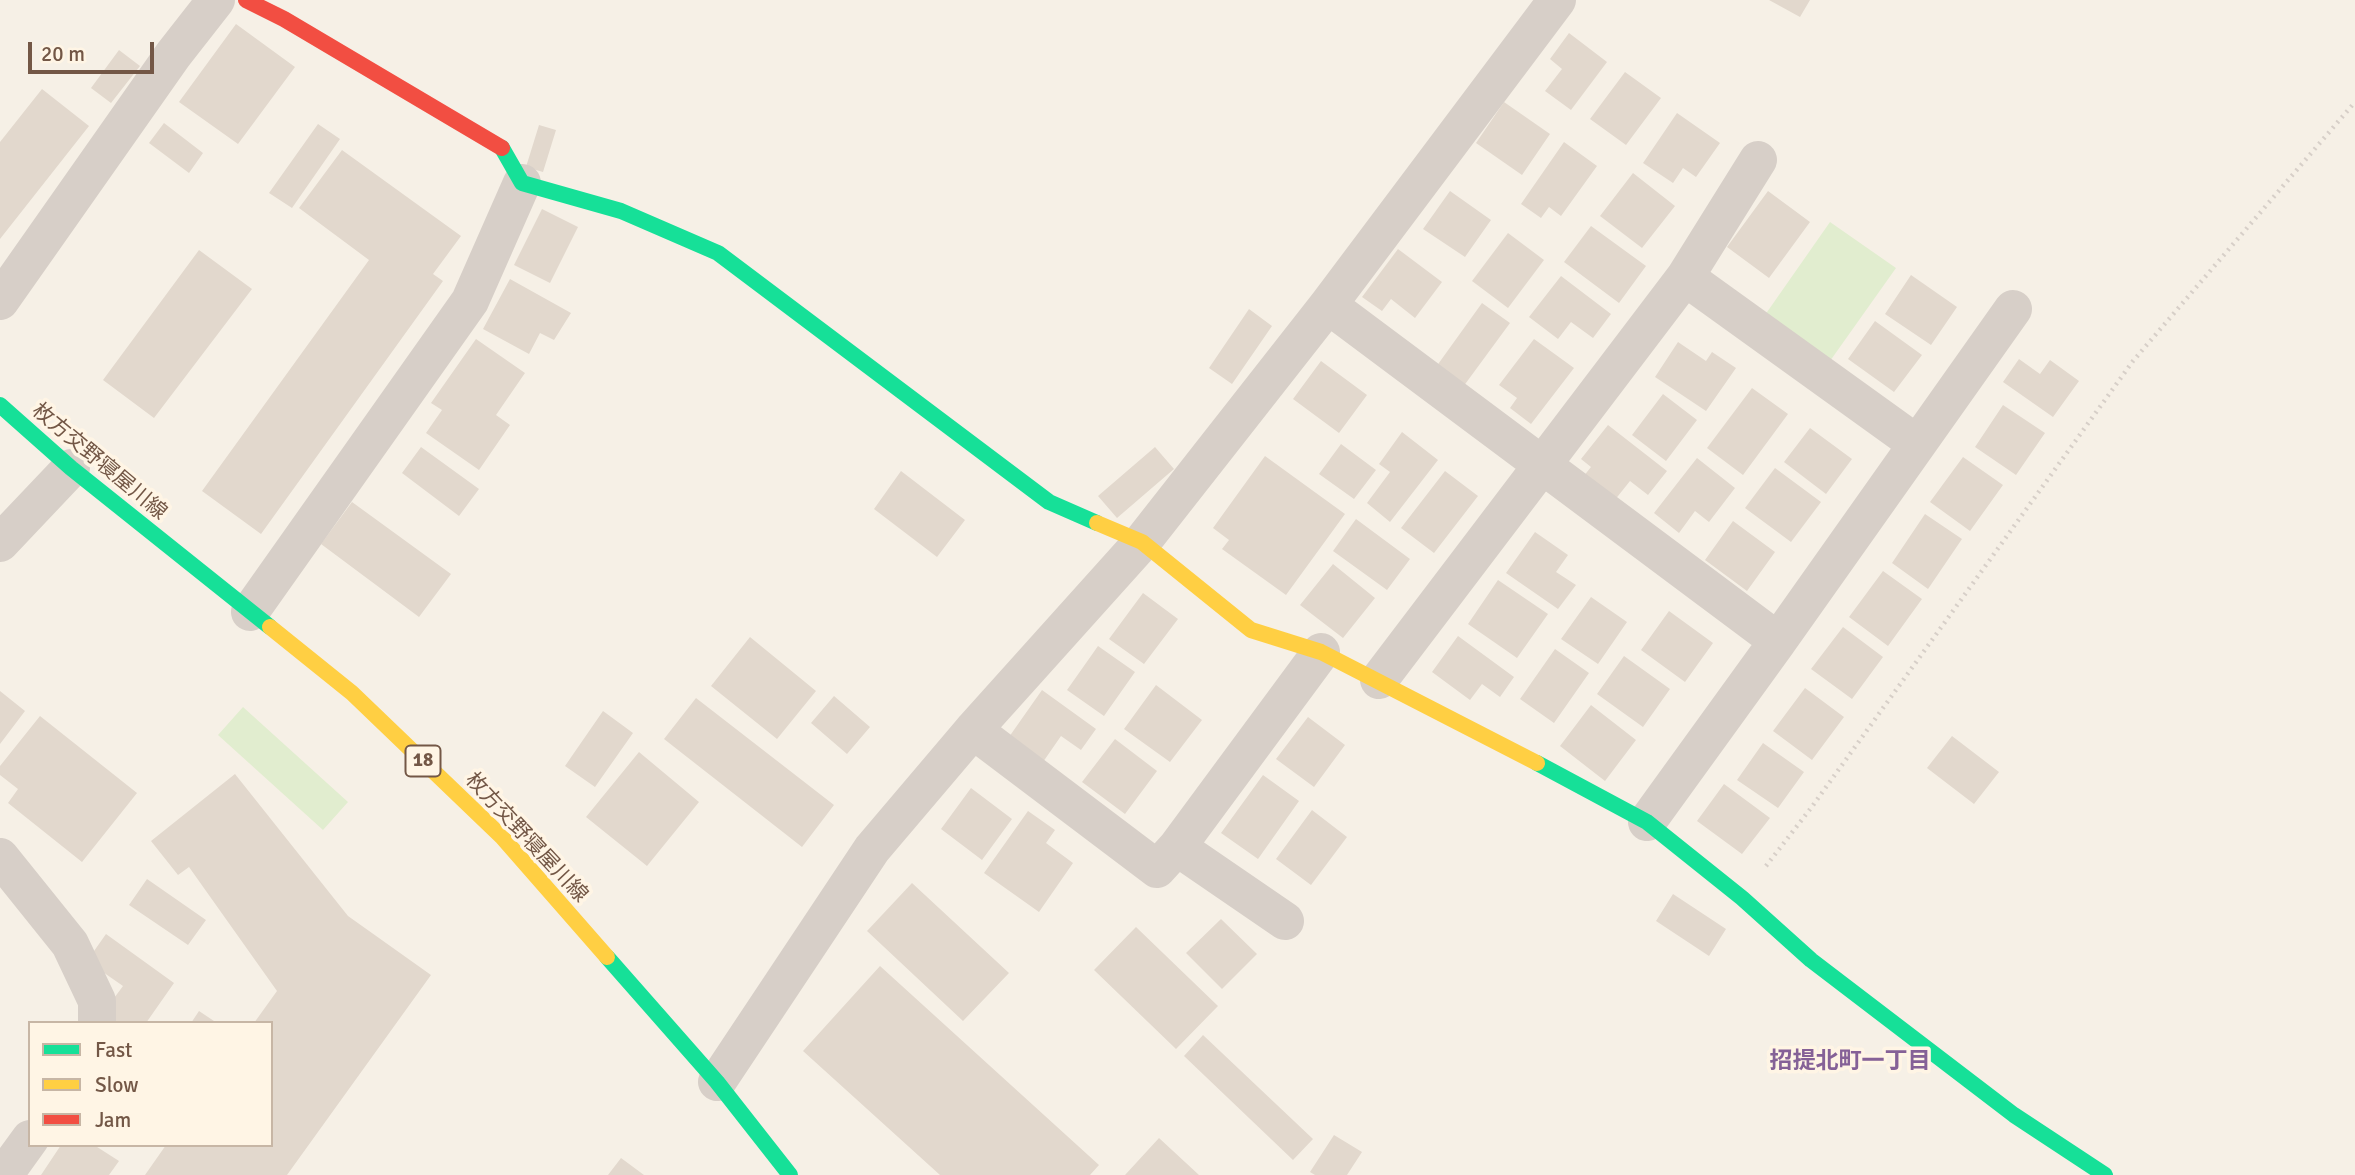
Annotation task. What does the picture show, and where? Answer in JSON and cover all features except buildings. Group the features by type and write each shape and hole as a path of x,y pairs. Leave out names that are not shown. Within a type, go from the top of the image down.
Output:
{"street":[{"path":"0,301 173,55 216,0"},
{"path":"246,0 284,19 505,149 522,183 621,211 718,253 1049,502 1142,542 1251,630 1321,652 1379,680 1647,822 1742,898 1811,960 2014,1115 2105,1175"},
{"path":"717,1082 872,849 973,730 1142,542 1328,305 1557,0"},
{"path":"1379,680 1685,277 1758,160"},
{"path":"250,612 470,301 522,183"},
{"path":"1685,277 1917,444"},
{"path":"1328,305 1778,641"},
{"path":"1647,822 2013,309"},
{"name":"枚方交野寝屋川線","path":"0,405 71,468 352,693 502,837 717,1082 790,1175"},
{"path":"0,543 71,468"},
{"path":"973,730 1157,869 1177,847 1321,652"},
{"path":"1177,847 1285,921"},
{"path":"0,857 70,944 97,1001 97,1021"},
{"path":"4,1175 28,1142"}],"path":[{"path":"1742,898 1811,808 2133,361 2355,102"}],"green space":[{"path":"1830,222 1896,268 1830,361 1765,315"},
{"path":"243,707 348,802 323,830 218,735"}],"traffic: fast":[{"path":"502,148 522,183 621,211 718,253 1049,502 1097,523"},
{"path":"0,405 71,468 270,627"},
{"path":"1537,763 1647,822 1742,898 1811,960 2014,1115 2105,1175"},
{"path":"607,957 717,1082 790,1175"}],"traffic: slow":[{"path":"1097,523 1142,542 1251,630 1321,652 1537,763"},
{"path":"270,627 352,693 502,837 607,957"}],"traffic: jam":[{"path":"246,0 284,19 502,148"}],"district":[{"name":"招提北町一丁目","path":"1850,1062"}]}
